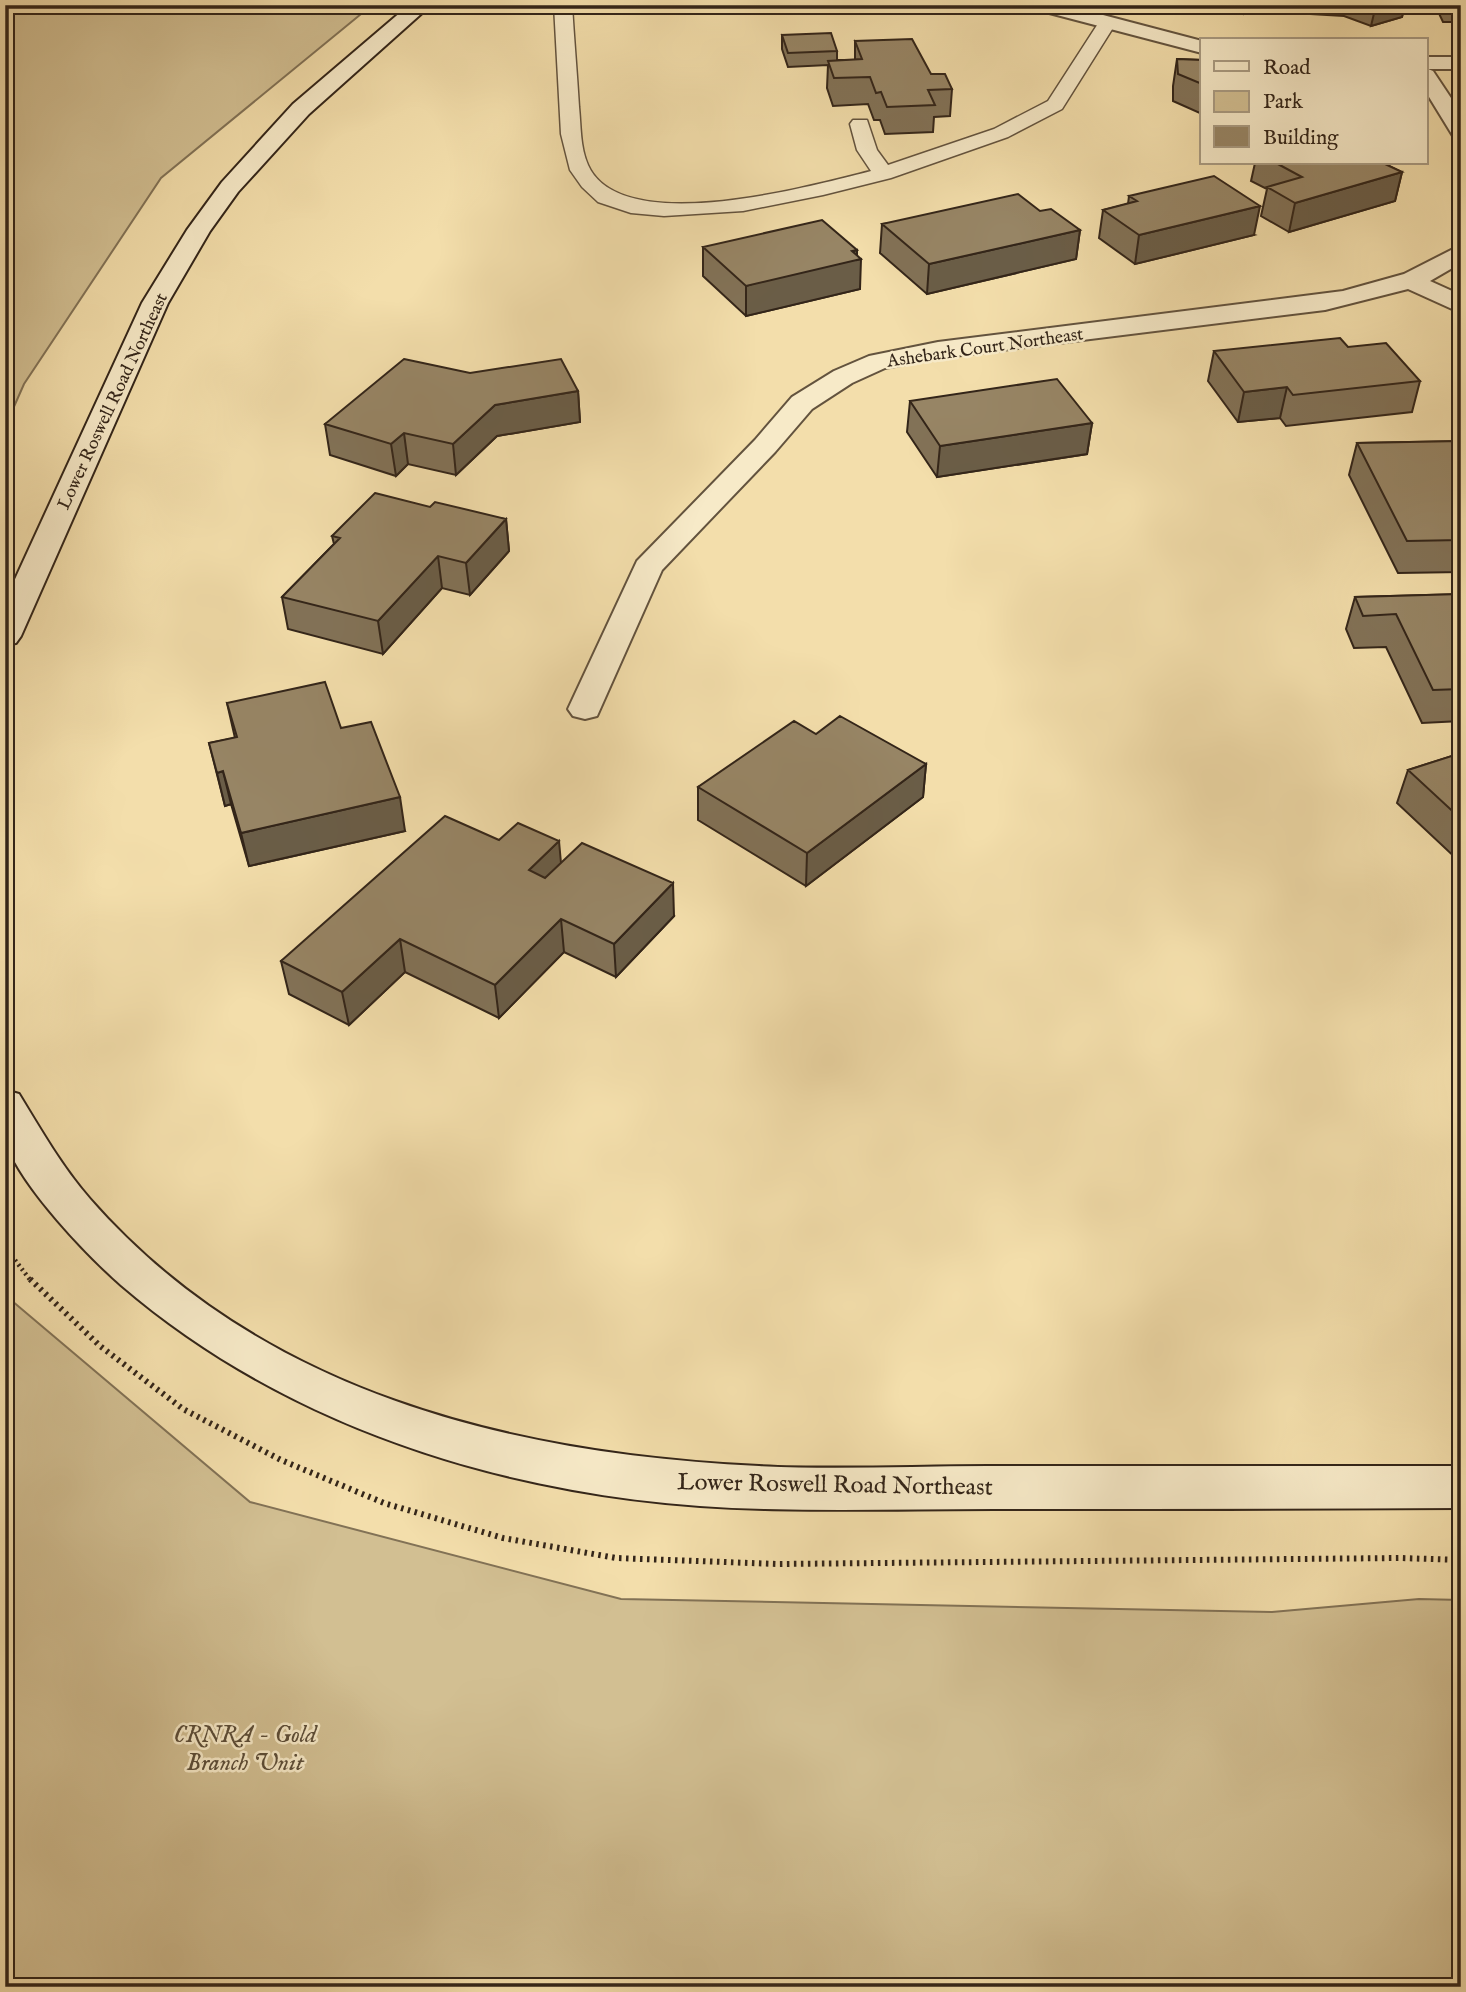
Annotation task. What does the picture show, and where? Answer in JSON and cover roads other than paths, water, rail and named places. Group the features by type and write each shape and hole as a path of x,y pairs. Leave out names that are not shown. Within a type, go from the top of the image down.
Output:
{"street":[{"name":"Lower Roswell Road Northeast","path":"5,636 155,303 199,230 239,177 301,109 421,5"},
{"path":"1041,5 1200,46"},
{"path":"1428,64 1461,63"},
{"path":"1428,78 1461,131"},
{"name":"Ashebark Court Northeast","path":"585,709 648,567 765,446 802,403 843,377 878,362 938,350 1325,302 1373,293 1410,281 1445,265 1461,252"},
{"path":"1410,281 1461,305"},
{"name":"Lower Roswell Road Northeast","path":"5,1105 35,1157 74,1208 116,1253 163,1295 231,1344 311,1387 388,1421 476,1449 657,1481 762,1488 1461,1487"}],"lane":[{"path":"563,5 577,164 588,181 606,197 627,206 653,210 695,209 810,194 884,174 1001,133 1055,105 1107,23"},
{"path":"860,124 867,150 884,174"}],"park label":[{"name":"CRNRA - Gold Branch Unit","path":"245,1748"}]}
